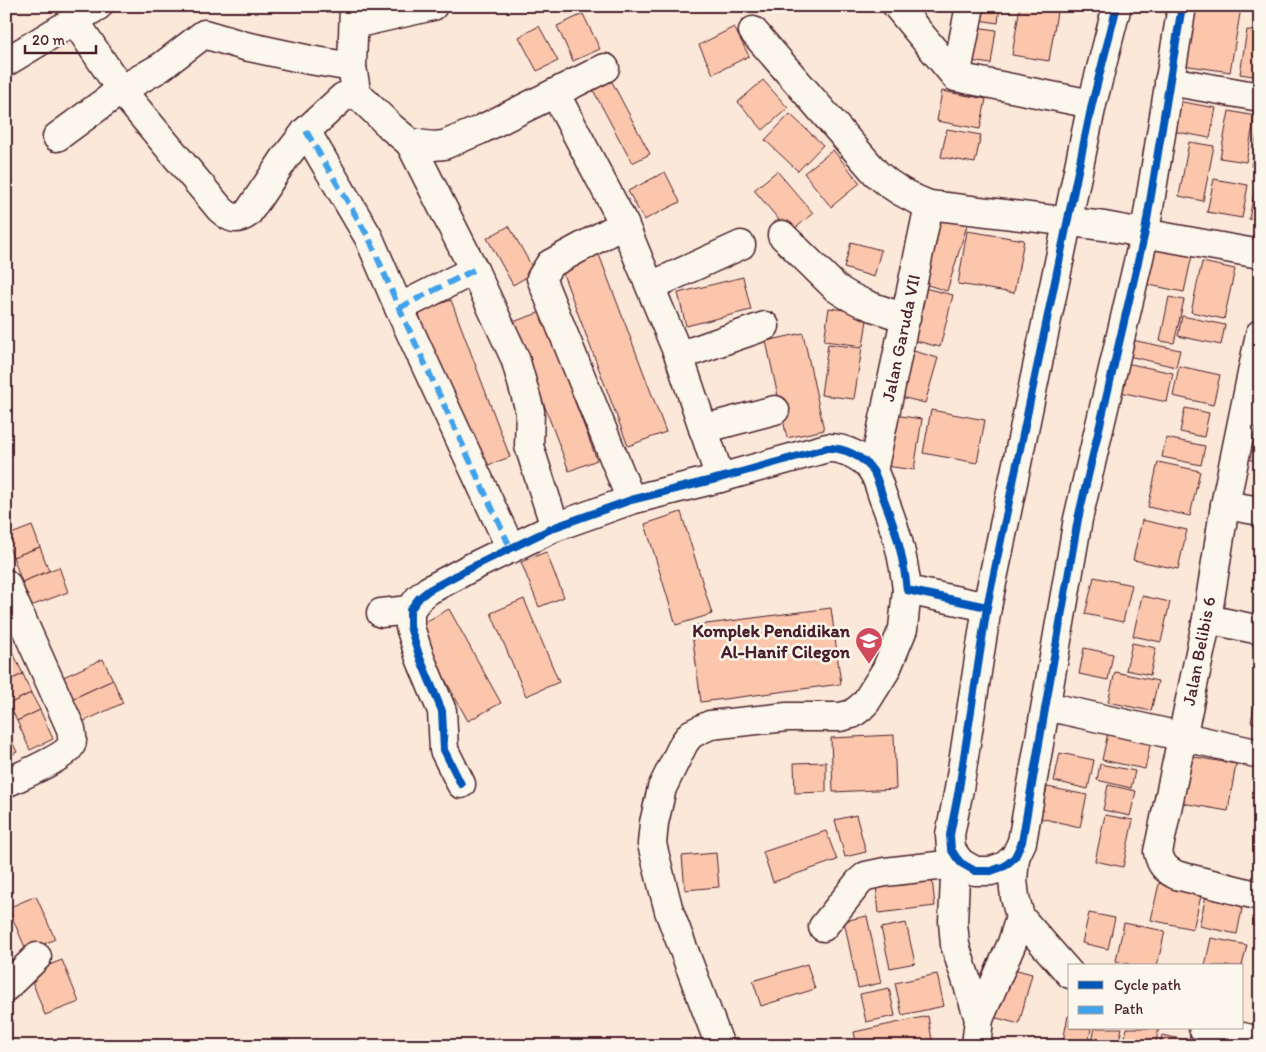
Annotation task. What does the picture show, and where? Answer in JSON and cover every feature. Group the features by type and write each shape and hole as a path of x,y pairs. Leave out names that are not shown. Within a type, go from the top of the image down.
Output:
{"street":[{"path":"6,62 98,6"},
{"path":"75,21 121,90 220,209 231,218 241,217 248,213 285,158 306,131 343,96 354,80 354,15 433,6"},
{"path":"897,6 956,77 1092,104"},
{"path":"956,77 970,6"},
{"path":"979,1019 955,945 953,922 956,861 951,849 950,835 959,790 987,608 1092,104 1117,6"},
{"path":"823,927 866,876 956,861 975,871 991,871 1005,866 1015,856 1022,842 1078,519 1145,232 1182,6"},
{"path":"753,31 876,174 890,187 910,198 929,205 1145,232 1260,254"},
{"path":"57,137 121,90 161,67 204,34 245,46 310,60 354,80 392,128 410,143 474,270 514,358 531,418 529,446 555,527"},
{"path":"410,143 422,146 444,145 480,130 605,68"},
{"path":"1169,81 1260,97"},
{"path":"555,93 624,224 679,356 720,478"},
{"path":"306,131 369,238 399,308 511,549"},
{"name":"Jalan Garuda VII","path":"873,471 929,205"},
{"path":"624,224 550,264 541,278 631,500"},
{"path":"782,235 836,288 863,303 906,318"},
{"path":"650,286 741,244"},
{"path":"399,308 474,270"},
{"path":"679,356 765,326"},
{"name":"Jalan Belibis 6","path":"1260,334 1254,390 1225,505 1206,619 1158,852 1160,861 1165,869 1176,875 1260,896"},
{"path":"704,429 775,410"},
{"path":"461,784 444,750 442,711 420,658 410,627 410,610 419,598 429,590 555,527 631,500 720,478 827,448 836,447 853,454 873,471 896,531 904,563 907,590 903,629 886,670 866,702 852,714 840,717 788,717 710,724 691,734 684,743 662,788 654,823 652,844 669,911 720,1046"},
{"path":"1225,505 1260,511"},
{"path":"6,584 71,729 73,738 71,746 59,757 6,783"},
{"path":"907,590 987,608"},
{"path":"381,614 410,610"},
{"path":"1206,619 1260,630"},
{"path":"1046,706 1260,754"},
{"path":"1015,856 1013,880 1020,917 1068,972"},
{"path":"976,1046 979,1019 1012,944 1020,917"},
{"path":"6,987 37,957"},
{"path":"1212,1030 1260,1040"}],"building":[{"path":"975,6 1000,6 998,23 973,19"},
{"path":"1020,6 1058,6 1049,61 1012,55"},
{"path":"1185,6 1241,8 1230,72 1176,64"},
{"path":"583,14 600,49 573,61 557,26"},
{"path":"539,26 558,61 537,71 519,37"},
{"path":"969,26 996,30 991,64 964,60"},
{"path":"734,27 749,56 713,74 699,45"},
{"path":"1247,30 1260,32 1260,77 1240,74"},
{"path":"611,80 650,154 632,163 593,90"},
{"path":"763,80 788,108 763,130 738,102"},
{"path":"942,91 986,99 980,129 937,121"},
{"path":"1177,101 1216,108 1210,138 1172,131"},
{"path":"1229,111 1255,116 1246,162 1220,158"},
{"path":"790,114 823,145 798,171 765,140"},
{"path":"1260,122 1260,168 1251,166"},
{"path":"947,129 981,135 975,163 941,157"},
{"path":"1189,142 1214,146 1203,201 1179,196"},
{"path":"833,150 860,183 831,207 804,173"},
{"path":"777,171 813,213 790,233 754,190"},
{"path":"665,172 680,202 644,220 628,191"},
{"path":"1214,179 1248,185 1242,218 1207,212"},
{"path":"1256,182 1260,183 1260,221 1249,219"},
{"path":"939,214 968,222 947,291 918,282"},
{"path":"509,226 535,272 513,285 487,238"},
{"path":"967,231 1024,240 1014,293 958,284"},
{"path":"851,242 881,250 874,277 844,268"},
{"path":"1153,243 1193,251 1184,292 1144,284"},
{"path":"598,252 666,432 628,446 560,266"},
{"path":"1202,262 1235,269 1224,319 1191,312"},
{"path":"743,277 751,310 686,326 678,293"},
{"path":"920,287 953,295 940,347 908,339"},
{"path":"1169,297 1184,300 1174,343 1160,341"},
{"path":"451,300 510,457 477,469 418,312"},
{"path":"829,308 868,313 863,346 824,341"},
{"path":"541,312 597,460 569,471 513,322"},
{"path":"1182,316 1225,325 1221,345 1178,336"},
{"path":"803,333 824,430 787,438 766,341"},
{"path":"1127,339 1180,350 1176,367 1124,355"},
{"path":"828,344 862,348 854,399 821,395"},
{"path":"910,350 938,358 925,403 897,396"},
{"path":"1121,362 1173,373 1167,402 1115,391"},
{"path":"1179,366 1220,375 1213,405 1173,396"},
{"path":"1185,408 1209,413 1204,437 1180,432"},
{"path":"931,410 985,420 977,463 923,453"},
{"path":"894,415 922,419 914,470 886,466"},
{"path":"1246,424 1260,427 1260,446 1256,461 1239,457"},
{"path":"1166,438 1205,446 1201,465 1162,457"},
{"path":"1158,462 1200,471 1190,516 1148,507"},
{"path":"681,512 712,614 676,625 645,524"},
{"path":"1142,520 1187,530 1178,569 1133,560"},
{"path":"32,526 40,547 13,557 6,541 6,536"},
{"path":"40,547 49,571 22,582 13,557"},
{"path":"546,552 564,597 539,607 521,562"},
{"path":"59,567 68,592 31,606 22,582"},
{"path":"1094,577 1132,585 1123,622 1085,614"},
{"path":"1142,596 1170,602 1161,642 1133,636"},
{"path":"524,599 559,682 526,696 491,613"},
{"path":"831,608 841,684 701,702 691,626"},
{"path":"449,609 501,703 468,721 416,627"},
{"path":"6,639 14,655 6,659"},
{"path":"1132,643 1156,648 1150,675 1126,670"},
{"path":"1084,648 1113,654 1108,680 1079,674"},
{"path":"14,655 23,674 6,682 6,659"},
{"path":"103,659 113,680 70,700 59,679"},
{"path":"1115,672 1158,681 1151,711 1108,702"},
{"path":"23,674 31,693 9,704 6,698 6,682"},
{"path":"113,680 123,703 80,723 70,700"},
{"path":"1260,680 1260,724 1251,722"},
{"path":"31,693 40,710 17,721 9,704"},
{"path":"40,710 53,739 30,750 17,721"},
{"path":"1109,728 1152,737 1145,769 1102,760"},
{"path":"6,729 17,752 6,757"},
{"path":"894,735 896,789 833,792 831,738"},
{"path":"1060,753 1094,760 1088,789 1054,781"},
{"path":"1183,755 1236,764 1228,811 1176,802"},
{"path":"826,762 826,792 795,793 794,763"},
{"path":"1100,764 1135,771 1131,788 1097,780"},
{"path":"1108,785 1136,791 1130,816 1103,810"},
{"path":"1047,787 1087,795 1080,827 1040,818"},
{"path":"856,815 866,852 845,857 835,820"},
{"path":"1105,815 1133,820 1123,867 1095,861"},
{"path":"826,831 837,860 773,882 763,852"},
{"path":"716,853 719,887 685,890 682,856"},
{"path":"931,870 935,906 879,913 875,876"},
{"path":"1159,883 1202,892 1193,929 1151,920"},
{"path":"1207,892 1244,899 1237,934 1199,926"},
{"path":"36,896 55,939 27,952 8,908"},
{"path":"1089,913 1115,918 1108,949 1082,943"},
{"path":"867,916 881,983 858,988 844,921"},
{"path":"906,923 915,963 890,968 881,928"},
{"path":"1124,923 1165,931 1157,964 1128,964 1116,961"},
{"path":"1211,938 1247,945 1242,964 1205,964"},
{"path":"62,960 79,1002 45,1015 29,973"},
{"path":"807,964 815,989 761,1006 753,981"},
{"path":"1006,967 1032,974 1019,1024 993,1017"},
{"path":"937,974 944,1006 902,1015 895,983"},
{"path":"889,988 895,1016 866,1022 860,994"},
{"path":"928,1016 933,1046 857,1046 854,1032"},
{"path":"1068,1016 1068,1030 1091,1030 1088,1046 1062,1046"},
{"path":"1095,1030 1122,1030 1118,1046 1091,1046"},
{"path":"1127,1030 1159,1030 1155,1046 1123,1046"},
{"path":"1190,1033 1229,1039 1228,1046 1188,1046"},
{"path":"1162,1035 1185,1040 1183,1046 1159,1046"}],"marked path":[{"path":"306,131 369,238 399,308 511,549"},
{"path":"399,308 474,270"}],"cycle path":[{"path":"1117,6 1092,104 987,607 959,789 950,835 951,849 956,857 961,863 975,871 991,871 1005,866 1015,857 1022,842 1078,519 1145,232 1182,6"},
{"path":"461,784 444,750 442,711 420,658 410,627 410,610 419,598 429,590 470,568 555,527 631,500 720,478 827,448 840,449 859,457 869,466 876,477 892,520 907,590 987,607"}],"place":[{"name":"Komplek Pendidikan Al-Hanif Cilegon","path":"869,665"}]}
